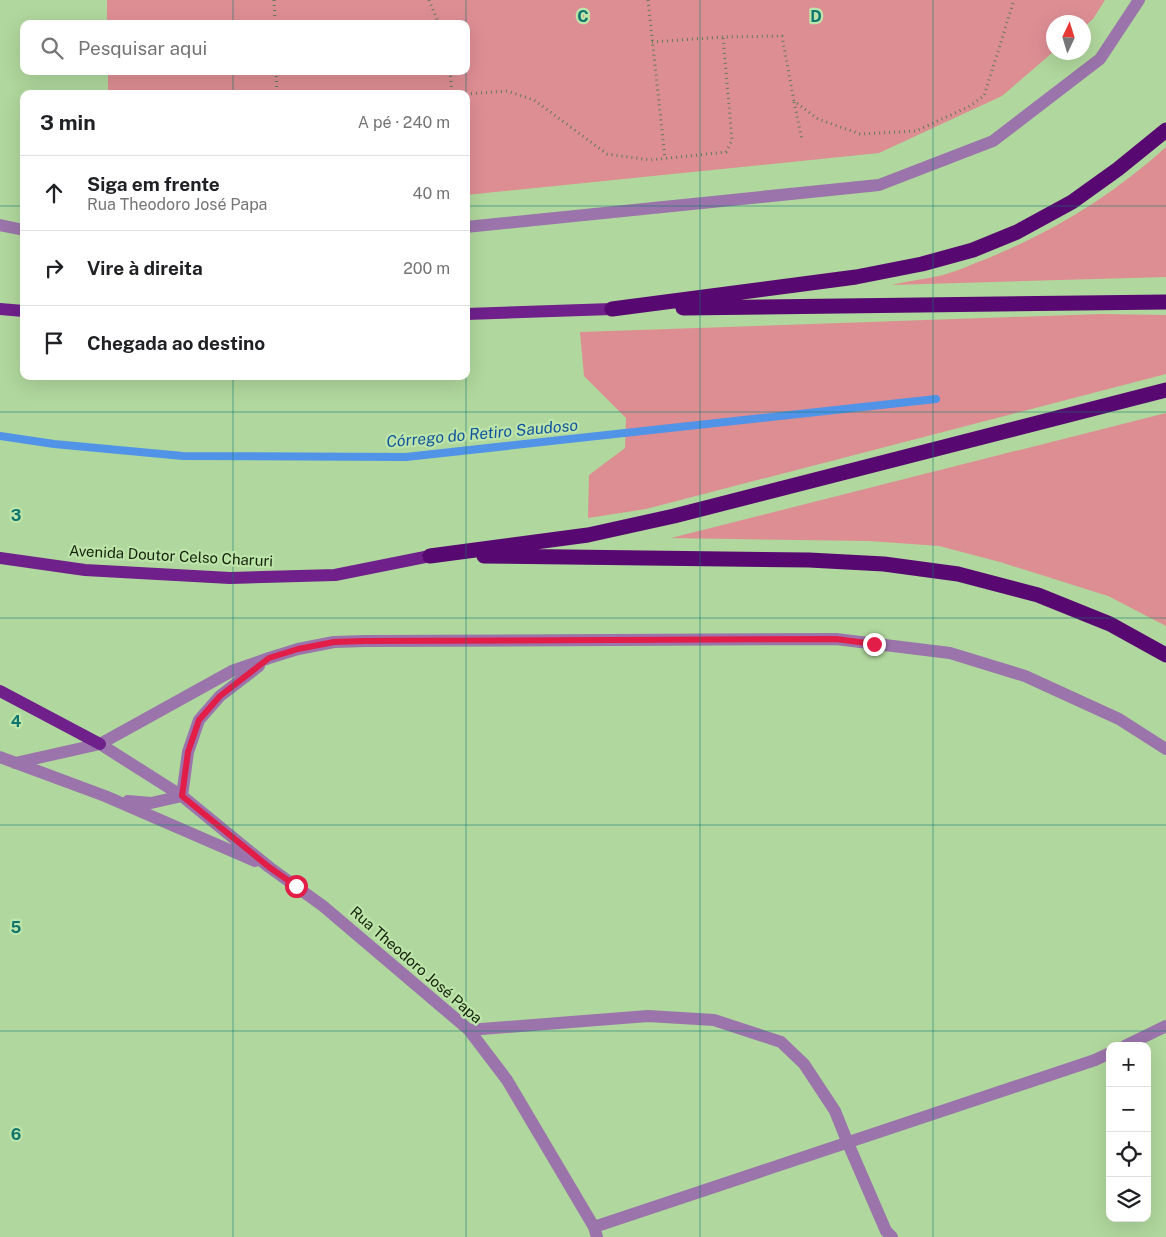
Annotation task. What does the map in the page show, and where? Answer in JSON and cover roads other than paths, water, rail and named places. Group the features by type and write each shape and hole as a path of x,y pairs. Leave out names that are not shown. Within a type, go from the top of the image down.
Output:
{"highway":[{"path":"612,309 856,277 922,264 973,250 1017,232 1072,202 1118,169 1166,130"},
{"path":"612,309 1166,302"},
{"path":"430,556 588,535 674,516 1166,390"},
{"path":"430,556 809,560 884,564 958,574 1047,599 1110,624 1166,655"}],"main road":[{"path":"0,308 20,310"},
{"path":"470,314 612,309"},
{"name":"Avenida Doutor Celso Charuri","path":"5,559 85,570 230,578 335,576 430,556"},
{"path":"0,571 5,559"},
{"path":"0,691 100,744"}],"street":[{"path":"470,227 879,184 993,141 1100,59 1139,0"},
{"path":"0,225 20,229"},
{"path":"15,763 100,744 232,671 269,658 298,649 334,642 365,641 836,639 950,653 1025,676 1119,719 1166,749"},
{"path":"105,796 136,803 182,796 188,752 199,720 220,696 269,658"},
{"name":"Rua Theodoro José Papa","path":"100,744 182,796 269,867 323,906 469,1030 506,1080 595,1232"},
{"name":"Rua Theodoro José Papa","path":"0,757 105,796 269,867"},
{"path":"469,1030 648,1016 714,1020 781,1042 804,1064 835,1111 886,1231 892,1237"},
{"path":"1133,1042 1166,1026"},
{"path":"595,1232 847,1142 1106,1055"}],"waterway":[{"name":"Córrego do Retiro Saudoso","path":"0,436 54,444 183,456 406,457 936,399"}]}
